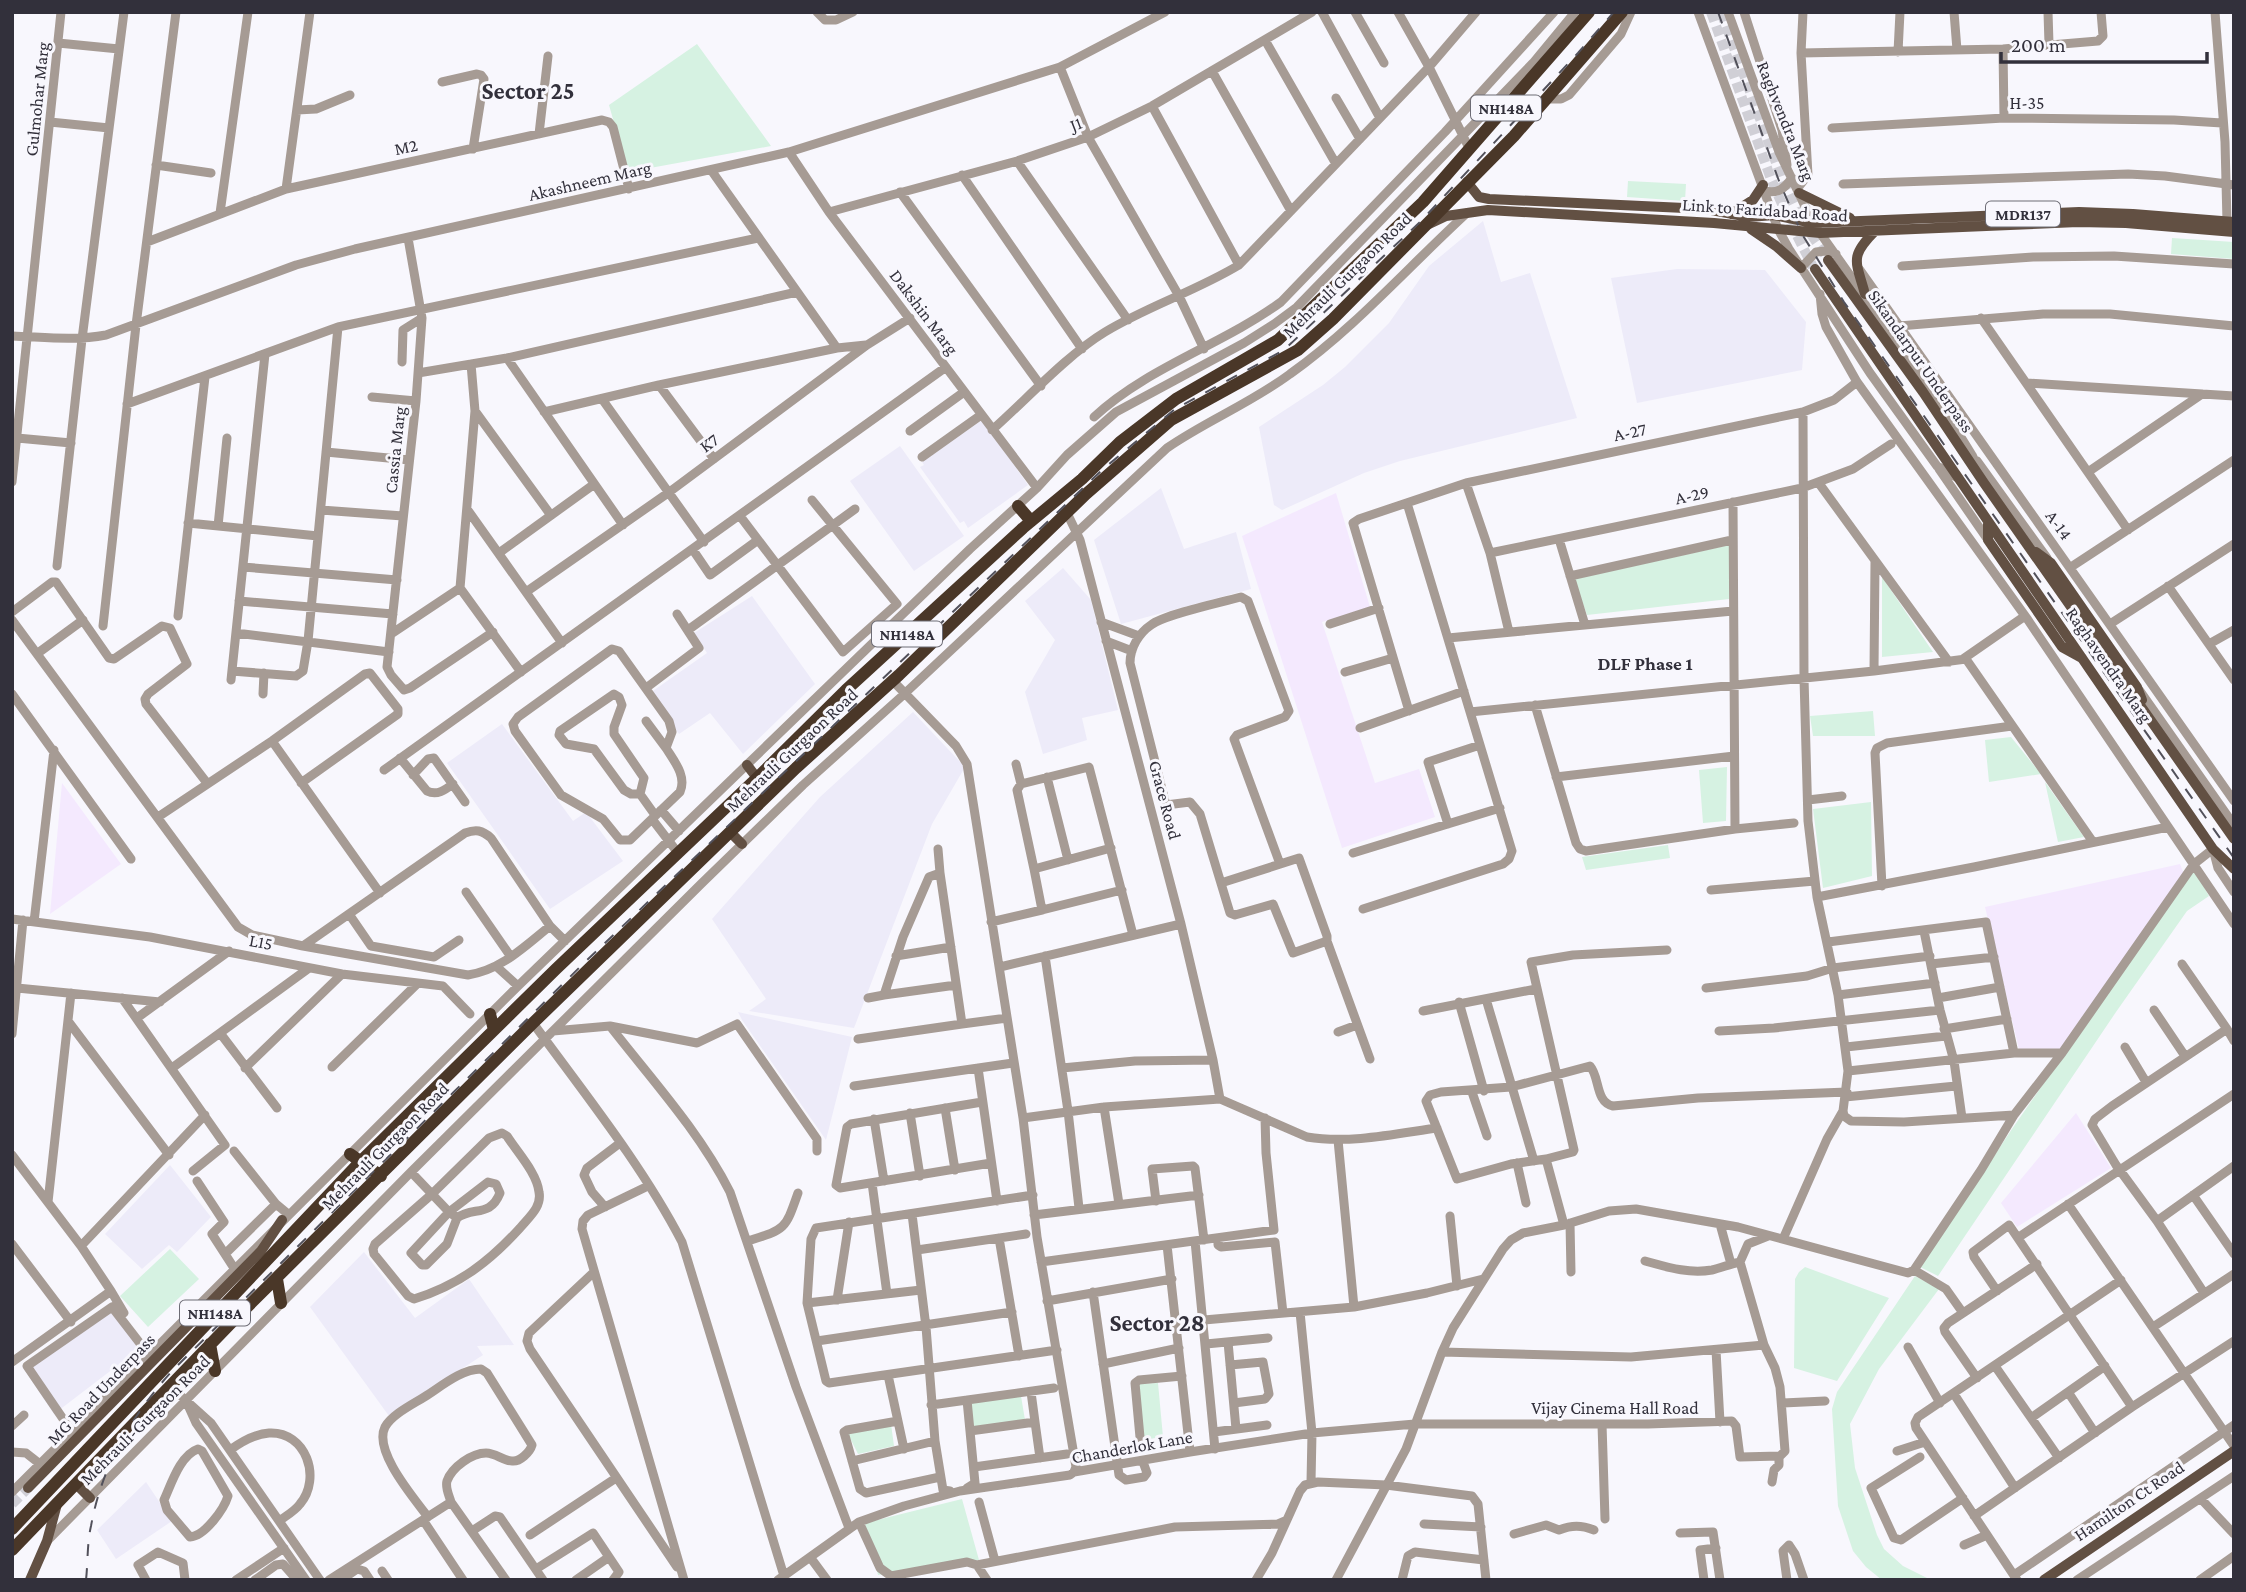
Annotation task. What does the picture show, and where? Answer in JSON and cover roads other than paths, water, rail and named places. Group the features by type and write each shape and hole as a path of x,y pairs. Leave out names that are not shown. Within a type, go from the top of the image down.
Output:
{"highway":[{"name":"Mehrauli Gurgaon Road","path":"12,1529 356,1157 421,1102 846,690 1031,520 1082,479 1120,442 1175,399 1278,340 1423,202 1588,12"},
{"name":"Mehrauli Gurgaon Road","path":"12,1550 210,1344 533,1023 730,832 992,583 1171,420 1298,350 1333,319 1514,136 1622,12"},
{"path":"1018,506 1031,520"},
{"path":"979,569 992,583"},
{"path":"490,1014 494,1030"},
{"path":"421,1102 437,1118"},
{"path":"356,1157 380,1177"},
{"path":"277,1279 281,1303"},
{"path":"210,1344 215,1371"}],"main road":[{"name":"Link to Faridabad Road","path":"1467,182 1479,197 1489,199 1706,209 1749,217 1774,215 1813,223 2079,212 2112,212 2231,222"},
{"path":"1731,214 1753,200 1763,188"},
{"path":"1798,191 1839,215 1861,222"},
{"name":"Link to Faridabad Road","path":"1423,227 1446,216 1488,210 1714,223 1820,233 2078,222 2234,232"},
{"path":"1749,228 1776,246 1801,268"},
{"path":"1865,294 1858,268 1859,246 1875,231"},
{"name":"Sikandarpur Underpass","path":"1832,257 1984,483"},
{"name":"Sikandarpur Underpass","path":"1815,269 1958,478"},
{"name":"Raghavendra Marg","path":"1958,478 2213,849 2234,869"},
{"name":"Raghavendra Marg","path":"1984,483 2233,839"},
{"path":"1989,523 1988,540 2062,647 2085,660"},
{"path":"2026,543 2051,563 2137,687 2146,713"},
{"path":"747,765 757,778"},
{"path":"730,832 742,844"},
{"name":"MG Road Underpass","path":"28,1488 261,1251 285,1217"},
{"name":"Hamilton Ct Road","path":"2044,1580 2234,1448"},
{"path":"76,1484 90,1498"},
{"path":"30,1580 47,1541 57,1504"}],"street":[{"name":"Gulmohar Marg","path":"12,482 61,12"},
{"path":"57,566 82,339 124,12"},
{"path":"103,626 136,325 176,12"},
{"path":"220,213 248,12"},
{"path":"286,189 310,12"},
{"path":"817,12 825,20 835,20 853,12"},
{"name":"Akashneem Marg","path":"12,336 82,339 106,335 296,265 789,152 1060,67 1165,12"},
{"name":"J1","path":"829,212 1017,161 1088,137 1152,106 1312,12"},
{"path":"1322,12 1380,118"},
{"path":"1356,12 1384,63"},
{"path":"1398,12 1455,119"},
{"path":"1094,417 1126,391 1257,320 1281,302 1446,132 1555,12"},
{"path":"12,1492 285,1217 356,1157 520,984 970,549 1037,488 1067,455 1116,412 1244,343 1297,307 1533,63 1575,12"},
{"path":"1546,99 1561,99 1569,95 1620,34 1631,12"},
{"path":"1698,12 1778,229 1870,373 1988,540"},
{"name":"Raghvendra Marg","path":"1728,12 1790,174 1813,223 1832,257 1865,294 1939,392 1984,483"},
{"path":"1744,12 1782,130 1790,174 1780,191 1773,193 1763,188"},
{"path":"1798,191 1808,175 1801,54 1803,12"},
{"path":"1898,52 1900,12"},
{"path":"1954,12 1957,50"},
{"path":"2048,12 2049,44"},
{"path":"1801,54 2003,49 2101,39 2104,36 2101,12"},
{"path":"2215,12 2231,222"},
{"path":"992,430 1082,349 1105,332 1239,265 1429,67 1472,14"},
{"path":"1265,40 1336,164"},
{"path":"58,43 119,49"},
{"path":"2003,49 2004,118"},
{"path":"539,134 548,56"},
{"path":"1060,67 1088,137 1179,296 1204,349"},
{"path":"1212,71 1291,211"},
{"path":"442,82 477,74 484,79 473,149"},
{"path":"297,110 316,109 349,95"},
{"path":"1336,98 1360,139"},
{"path":"1152,106 1239,265"},
{"name":"H-35","path":"1832,128 2004,118 2222,123"},
{"path":"1455,119 1464,120 1470,150"},
{"name":"M2","path":"147,242 286,189 602,120 613,127 629,188"},
{"path":"50,122 109,128"},
{"path":"1466,131 1479,139"},
{"name":"Dakshin Marg","path":"789,152 829,212 1037,488"},
{"path":"1017,161 1128,320"},
{"path":"156,165 211,173"},
{"path":"711,170 838,348"},
{"path":"1843,184 2117,174 2165,176 2230,185"},
{"path":"962,175 1082,349"},
{"path":"900,192 1041,386"},
{"name":"Mehrauli-Gurgaon Road","path":"47,1541 552,1031 803,785 1167,448 1190,432 1251,400 1333,341 1467,213"},
{"path":"127,404 338,327 422,313 758,237"},
{"name":"Cassia Marg","path":"408,238 422,313 416,401 387,667 399,687 404,690 493,632"},
{"path":"1801,268 1816,252 1826,251 1832,257"},
{"path":"1902,266 2087,256 2234,264"},
{"name":"A-14","path":"1858,268 1899,326 1939,392 2071,567 2234,801"},
{"path":"418,373 507,358 797,292"},
{"path":"1820,293 1826,327 1856,383 2027,619 2234,924"},
{"path":"402,362 403,330 422,313"},
{"path":"1899,326 2043,314 2110,314 2234,326"},
{"name":"K7","path":"526,592 623,526 867,345 910,318"},
{"path":"1981,318 2128,530"},
{"path":"265,354 231,675 300,675 309,641 338,327"},
{"path":"544,412 659,385 838,348 867,345"},
{"path":"507,358 623,526"},
{"path":"471,364 475,411 460,588 521,672"},
{"path":"384,770 946,367"},
{"path":"178,616 205,377"},
{"name":"A-27","path":"1378,608 1353,523 1359,519 1466,483 1819,408 1856,383"},
{"path":"2027,383 2234,396"},
{"path":"659,385 714,459"},
{"path":"911,430 964,392"},
{"path":"2088,472 2202,394"},
{"path":"372,397 416,401"},
{"path":"602,399 704,542"},
{"path":"475,411 550,514"},
{"path":"1783,1239 1827,1139 1843,1111 1848,1071 1838,995 1817,897 1808,821 1804,678 1803,412"},
{"path":"922,457 981,415"},
{"path":"17,438 71,443"},
{"path":"218,526 226,438"},
{"name":"A-29","path":"1490,553 1802,488 1853,469 1891,444"},
{"path":"326,452 409,460"},
{"path":"1970,452 2051,563"},
{"path":"2071,567 2234,460"},
{"path":"1937,466 1958,478"},
{"path":"1818,482 1949,662"},
{"path":"1466,483 1490,553 1509,632"},
{"path":"499,553 593,485"},
{"path":"740,516 844,653 897,604 812,500"},
{"path":"1733,502 1735,829"},
{"path":"1363,909 1503,864 1512,851 1407,503"},
{"path":"467,509 562,643"},
{"path":"688,629 855,509"},
{"path":"321,510 403,516"},
{"name":"Grace Road","path":"1067,513 1077,531 1181,924 1220,1100"},
{"path":"188,523 318,536"},
{"path":"1559,539 1585,625"},
{"path":"693,550 710,575 758,540"},
{"path":"1570,576 1732,540"},
{"path":"2110,624 2234,544"},
{"path":"1874,671 1875,562"},
{"path":"243,567 397,580"},
{"path":"12,612 52,582 56,582 110,658 114,659 162,626 170,628 187,664 148,694 146,704 207,783"},
{"path":"2168,586 2234,680"},
{"path":"391,634 460,588"},
{"path":"1280,864 1234,743 1237,735 1285,717 1289,711 1248,601 1241,597 1155,622 1139,636 1129,660 1166,805 1184,801 1196,807 1232,915 1273,904 1293,953 1327,941"},
{"path":"239,601 393,614"},
{"path":"1331,624 1378,608 1409,711"},
{"path":"1470,712 1966,660 2027,619 2036,609"},
{"path":"1448,638 1733,611"},
{"path":"646,688 698,651 699,645 677,614"},
{"path":"12,620 239,927 252,935 468,975 483,973 500,965 550,926"},
{"path":"38,653 83,620"},
{"path":"1101,622 1139,636"},
{"path":"2209,644 2234,630"},
{"path":"236,633 389,652"},
{"path":"1106,640 1132,651"},
{"path":"646,721 666,748 682,776 683,784 680,792 629,840 620,839 604,820 561,795 515,731 513,724 518,717 612,649 619,651 671,727 666,748"},
{"path":"1345,672 1393,658"},
{"path":"1966,660 2093,842"},
{"path":"263,694 264,673"},
{"path":"158,817 370,673 398,709 398,714 301,783"},
{"path":"892,680 956,746 964,758 1000,967 1041,1262 1076,1467 1074,1472"},
{"path":"2137,687 2234,825"},
{"path":"1360,728 1464,691"},
{"path":"12,694 131,859"},
{"path":"614,694 619,697 622,705 614,734 644,778 640,794 631,794 624,790 594,749 565,744 559,735 560,731 614,694"},
{"path":"1535,705 1580,849 1586,851 1794,823"},
{"path":"1882,886 1875,753 1877,748 1887,743 2012,726"},
{"path":"272,741 380,893"},
{"path":"1448,824 1428,762 1480,745"},
{"path":"12,919 34,922 54,750"},
{"path":"1556,777 1734,756"},
{"path":"401,758 432,794 439,793 453,784"},
{"path":"413,775 428,760 434,758 465,802"},
{"path":"1016,764 1021,784"},
{"path":"1042,910 1017,790 1021,784 1088,764 1133,935"},
{"path":"1047,777 1068,860"},
{"path":"640,794 656,814 679,831"},
{"path":"1808,800 1842,796"},
{"path":"1353,853 1500,808"},
{"path":"656,814 668,842 678,853"},
{"path":"1817,897 2168,827"},
{"path":"303,946 465,833 474,830 483,831 491,838 550,926 565,941"},
{"path":"1034,869 1111,848"},
{"path":"938,849 962,1024"},
{"path":"1336,1580 1406,1449 1441,1352 1457,1320 1511,1240 1523,1233 1622,1209 1692,1217 1783,1239 1901,1273 1914,1270 2014,1115 2062,1053 2194,864 2213,849 2218,868 2234,892"},
{"path":"1221,883 1297,858 1301,860 1370,1059"},
{"path":"884,995 896,956 929,877 940,873"},
{"path":"1711,890 1815,881"},
{"path":"991,922 1122,890"},
{"path":"466,891 512,957"},
{"path":"349,914 366,942 376,949 434,957 459,940"},
{"path":"12,1034 23,920"},
{"name":"L15","path":"34,922 150,937 342,974 443,986 470,1014"},
{"path":"1828,942 1986,922 2014,1053"},
{"path":"1000,967 1181,924"},
{"path":"1924,931 1945,1032 1954,1061 1962,1118"},
{"path":"896,956 951,947"},
{"path":"1667,950 1573,955 1531,963 1556,1076 1574,1150 1572,1153 1517,1163 1457,1179 1427,1098 1441,1092 1511,1087 1556,1076 1590,1066 1594,1070 1602,1099 1606,1105 1613,1106 1698,1098 1846,1094 1956,1086"},
{"path":"136,1018 229,951"},
{"path":"1045,956 1079,1208"},
{"path":"1706,988 1807,976 1833,968 1994,957"},
{"path":"2182,964 2234,1041"},
{"path":"500,965 520,984"},
{"path":"172,1068 309,968"},
{"path":"245,1068 342,974"},
{"path":"1838,995 1935,983"},
{"path":"332,1067 417,984"},
{"path":"868,998 956,985"},
{"path":"1938,998 2000,987"},
{"path":"18,988 160,1002"},
{"path":"1423,1011 1536,989"},
{"path":"48,1202 71,992"},
{"path":"122,998 225,1145 193,1171"},
{"path":"1486,999 1534,1161"},
{"path":"1459,1002 1484,1091"},
{"path":"1719,1031 1774,1028 1940,1010"},
{"path":"2154,1010 2185,1056"},
{"path":"858,1040 1007,1018"},
{"path":"1846,1047 1945,1032 2007,1019"},
{"path":"68,1021 169,1155"},
{"path":"533,1023 620,1143 671,1220 689,1260 781,1578"},
{"path":"552,1031 611,1026 697,1043 737,1024 817,1139 817,1151"},
{"path":"1338,1032 1357,1025"},
{"path":"611,1026 716,1165 730,1192 796,1387 849,1528"},
{"path":"2204,1293 2092,1129 2092,1122 2146,1082 2227,1029"},
{"path":"220,1033 277,1108"},
{"path":"2125,1047 2146,1082"},
{"path":"1848,1071 2014,1053 2062,1053"},
{"path":"1062,1068 1135,1061 1213,1060"},
{"path":"854,1086 1013,1063"},
{"path":"978,1068 997,1201"},
{"path":"1472,1091 1487,1136"},
{"path":"2019,1237 2234,1095"},
{"path":"1023,1118 1104,1107 1220,1100 1307,1137 1338,1140 1437,1128"},
{"path":"982,1102 856,1121 848,1127 835,1182 840,1188 991,1163"},
{"path":"1104,1107 1119,1204"},
{"path":"945,1108 955,1170"},
{"path":"1843,1111 1844,1116 1851,1121 1904,1122 2014,1115"},
{"path":"910,1113 920,1176"},
{"path":"81,1246 205,1115"},
{"path":"1041,1262 1274,1230 1265,1118"},
{"path":"874,1119 884,1181"},
{"path":"502,1133 507,1136 534,1177 540,1202 533,1214 479,1268 435,1292 414,1298 408,1296 373,1249 375,1244 432,1194 489,1138 502,1133"},
{"path":"1338,1140 1354,1307"},
{"path":"605,1207 592,1192 584,1175 587,1168 620,1143"},
{"path":"234,1151 285,1217"},
{"path":"12,1154 81,1246 150,1353"},
{"path":"1546,1159 1567,1224 1571,1272"},
{"path":"1517,1163 1526,1203"},
{"path":"2157,1221 2234,1166"},
{"path":"1156,1200 1152,1169 1195,1168 1215,1449"},
{"path":"411,1172 453,1215"},
{"path":"197,1181 223,1222 212,1234 234,1268"},
{"path":"488,1182 496,1184 499,1198 481,1213 453,1215 447,1244 426,1265 422,1265 411,1253 488,1182"},
{"path":"872,1183 887,1294"},
{"path":"648,1186 588,1215 582,1229 683,1579"},
{"path":"748,1241 776,1232 785,1226 798,1193"},
{"path":"1033,1195 822,1226 812,1234 807,1303 827,1383 1057,1350"},
{"path":"1034,1215 1199,1195"},
{"path":"2193,1195 2234,1254"},
{"path":"225,1255 276,1204"},
{"path":"2068,1204 2234,1448"},
{"path":"912,1214 926,1326 935,1441 943,1490 947,1492 972,1487 975,1483 967,1400"},
{"path":"1450,1216 1457,1286"},
{"path":"837,1300 849,1222"},
{"path":"1720,1224 1775,1368 1783,1403 1781,1455 1772,1482"},
{"path":"1997,1291 1973,1252 2007,1225 2012,1226 2132,1407"},
{"path":"917,1250 1026,1234"},
{"path":"1645,1261 1694,1272 1735,1263 1748,1244 1770,1236"},
{"path":"999,1238 1019,1356"},
{"path":"1218,1238 1218,1245 1221,1247 1275,1242 1283,1313"},
{"path":"12,1244 71,1322"},
{"path":"1167,1245 1190,1452"},
{"path":"1977,1378 1944,1328 2037,1264"},
{"path":"1914,1270 1946,1289 1963,1313"},
{"path":"594,1272 529,1333 527,1341 683,1579"},
{"path":"2153,1327 2234,1274"},
{"path":"1047,1301 1172,1279"},
{"path":"1204,1320 1354,1307 1483,1279"},
{"path":"2121,1280 1918,1417 1915,1423 2015,1578 2234,1424"},
{"path":"807,1303 921,1290"},
{"path":"13,1360 71,1322 111,1291"},
{"path":"1093,1292 1121,1478 1140,1479 1147,1473 1143,1462"},
{"path":"72,1432 27,1366 112,1307 150,1353"},
{"path":"817,1341 1012,1312"},
{"path":"1300,1312 1312,1433 1311,1482"},
{"path":"1206,1344 1268,1338"},
{"path":"1974,1516 2132,1407 2234,1341"},
{"path":"1228,1342 1236,1429"},
{"path":"1441,1352 1631,1357 1765,1345"},
{"path":"1908,1346 1940,1403"},
{"path":"1102,1364 1178,1348"},
{"path":"1716,1350 1720,1423"},
{"path":"1230,1365 1263,1362 1269,1394 1265,1399 1234,1403"},
{"path":"1995,1366 2059,1458"},
{"path":"2031,1418 2105,1366"},
{"path":"463,1580 388,1459 383,1443 385,1427 397,1415 473,1369 481,1369 487,1373 532,1445 531,1450 518,1460 512,1461 482,1452 456,1467 447,1481 447,1491 452,1502 506,1580"},
{"path":"888,1375 904,1449"},
{"path":"1142,1448 1135,1383 1139,1380 1182,1376"},
{"path":"170,1386 211,1423 320,1580"},
{"path":"931,1405 1054,1388"},
{"path":"1031,1392 1040,1458"},
{"path":"2068,1392 2095,1433"},
{"path":"1954,1394 2015,1488"},
{"path":"186,1401 196,1423 302,1578"},
{"path":"1783,1403 1825,1401"},
{"path":"12,1426 24,1415"},
{"path":"898,1421 844,1432 860,1489 866,1493 940,1477"},
{"path":"970,1431 1035,1422"},
{"name":"Vijay Cinema Hall Road","path":"1415,1424 1735,1423 1739,1455 1742,1459 1781,1455"},
{"name":"Chanderlok Lane","path":"781,1578 859,1522 943,1494 1312,1433 1415,1424"},
{"path":"1602,1424 1605,1518"},
{"path":"1214,1432 1266,1425"},
{"path":"230,1450 258,1435 272,1433 296,1441 308,1457 311,1469 303,1502 279,1521"},
{"path":"852,1461 935,1441"},
{"path":"1897,1451 1925,1442"},
{"path":"192,1451 202,1451 210,1463 227,1492 227,1500 200,1534 190,1537 167,1510 164,1500 181,1464 192,1451"},
{"path":"12,1452 26,1453 40,1464"},
{"path":"974,1467 1067,1454"},
{"path":"210,1463 220,1457"},
{"path":"1920,1457 1871,1488 1895,1538 1901,1540 1963,1498"},
{"path":"2077,1580 2234,1476"},
{"path":"530,1535 616,1478"},
{"path":"859,1522 880,1569 891,1576 967,1562 977,1565 1175,1527 1278,1524 1290,1516 1300,1491 1311,1482 1386,1485 1472,1496 1476,1499 1486,1580"},
{"path":"2201,1499 2234,1534"},
{"path":"329,1580 452,1502"},
{"path":"979,1502 995,1561"},
{"path":"472,1531 495,1516 500,1517 543,1580"},
{"path":"1256,1580 1272,1553 1285,1521"},
{"path":"1424,1524 1481,1527"},
{"path":"1514,1534 1546,1525 1559,1530 1570,1525 1583,1525 1594,1530"},
{"path":"1680,1533 1713,1531 1720,1580"},
{"path":"536,1569 593,1533 619,1572 613,1580"},
{"path":"1964,1545 1987,1535"},
{"path":"1787,1580 1783,1551 1786,1545 1792,1547 1804,1580"},
{"path":"236,1580 284,1548"},
{"path":"1704,1580 1700,1550 1716,1548"},
{"path":"146,1580 138,1565 158,1552 183,1563 184,1580"},
{"path":"1402,1580 1408,1556 1415,1552 1485,1560"},
{"path":"2202,1579 2234,1556"},
{"path":"576,1580 609,1557"},
{"path":"810,1557 827,1580"},
{"path":"255,1580 276,1565 283,1564 302,1578"},
{"path":"977,1565 987,1580"},
{"path":"302,1578 312,1569"},
{"path":"341,1580 357,1569 364,1571 370,1580"},
{"path":"382,1571 388,1580"}],"tunnel":[{"path":"1711,12 1771,179 1813,267"},
{"path":"1721,12 1782,179 1800,218 1828,259"},
{"path":"12,1504 28,1488"}],"railway":[{"path":"86,1580 91,1526 111,1462 144,1405 173,1370 586,961 1102,470 1175,409 1284,350 1421,221 1614,12"},
{"path":"1718,12 1779,181 1802,234 1844,302 2234,858"}],"district":[{"name":"Sector 25","path":"528,91"},
{"name":"DLF Phase 1","path":"1645,663"},
{"name":"Sector 28","path":"1157,1323"}]}
